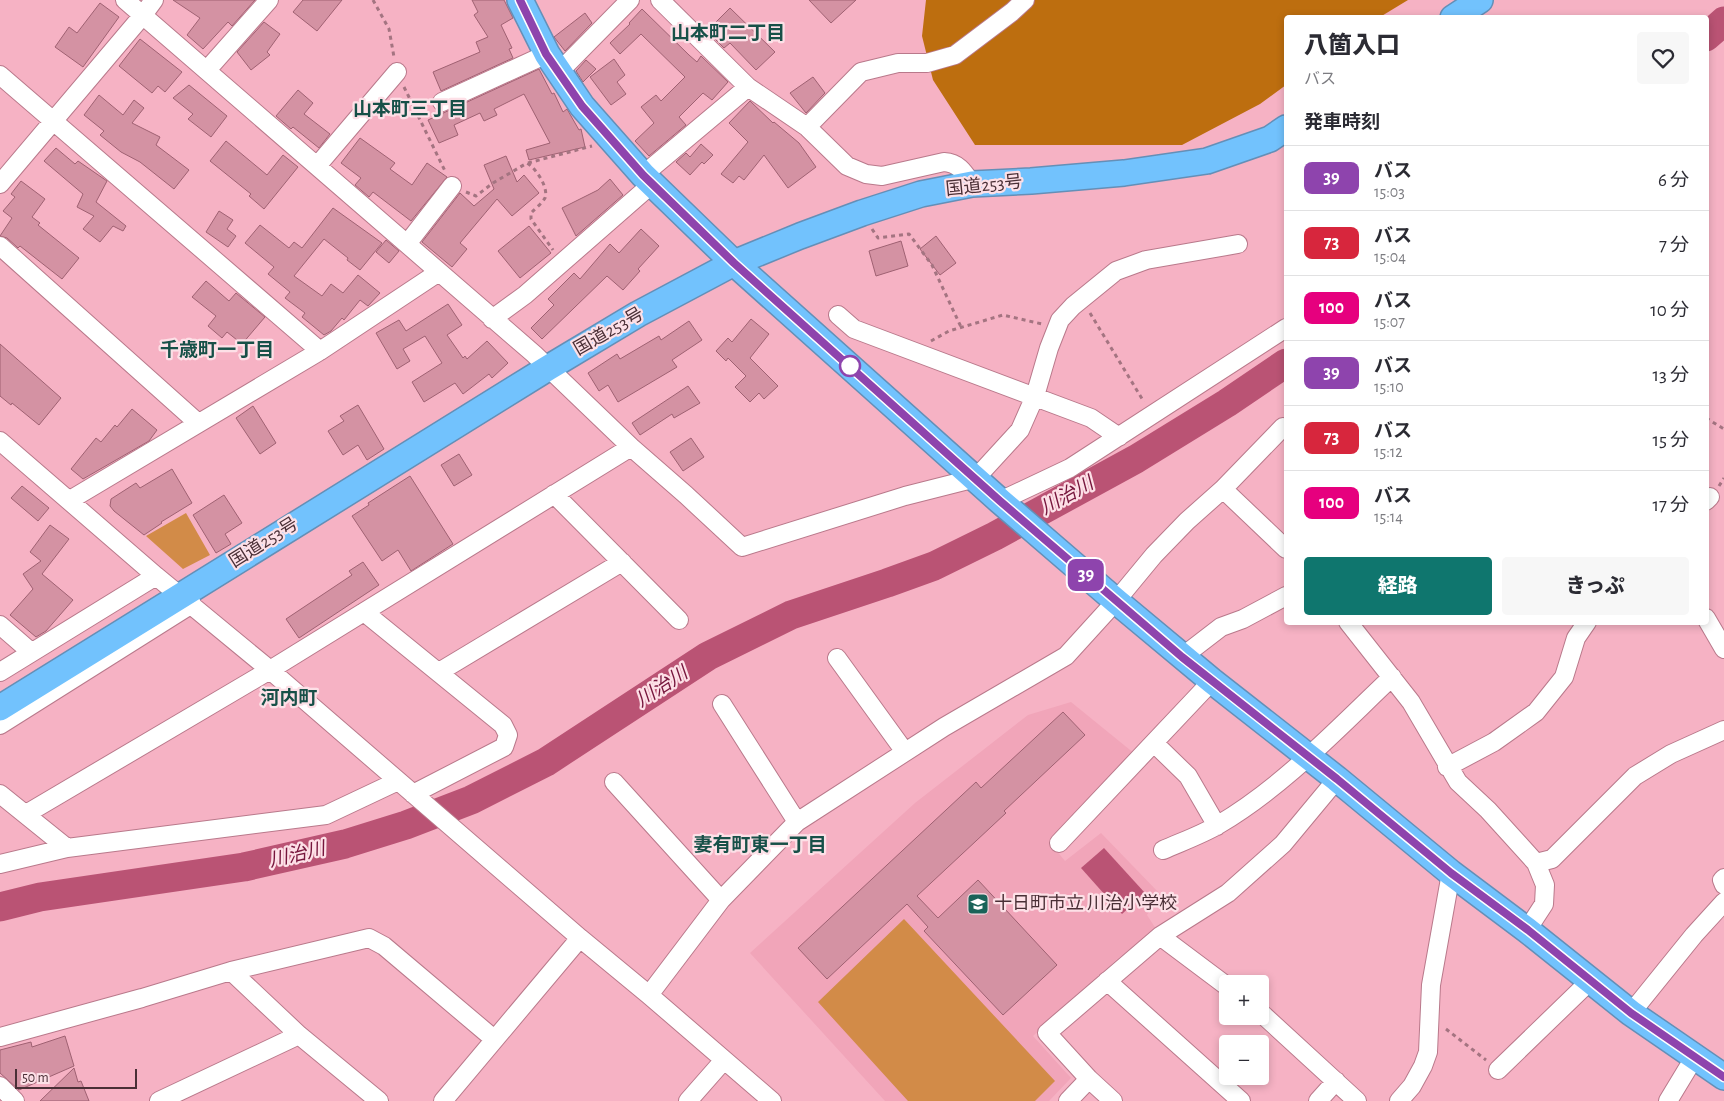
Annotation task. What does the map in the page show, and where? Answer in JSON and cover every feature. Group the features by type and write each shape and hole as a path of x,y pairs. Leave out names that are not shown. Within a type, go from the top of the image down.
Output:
{"highway":[{"path":"520,0 552,63 582,106 648,180 734,263 1000,501 1182,657 1337,779 1451,873 1528,930 1631,1013 1724,1077"},
{"path":"1458,15 1480,0"},
{"name":"国道253号","path":"0,708 186,600 548,368 638,314 734,263 862,213 921,194 972,184 1124,173 1207,160 1270,139 1284,129"}],"street":[{"path":"125,0 548,368 630,447 742,547 905,496 976,478 1020,430 1035,396 1049,348 1060,320 1080,300 1116,271 1146,260 1238,244"},
{"path":"0,184 154,0"},
{"path":"207,70 269,0"},
{"path":"442,102 552,63 630,0"},
{"path":"807,127 861,72 898,63 927,63 955,54 1012,12 1025,0"},
{"path":"669,3 748,87 807,127 848,166 866,174 882,176 949,162 954,163 962,170 972,184"},
{"path":"317,166 397,72"},
{"path":"0,74 320,351"},
{"path":"492,319 525,295 563,262 748,87"},
{"path":"406,244 452,186"},
{"path":"0,246 198,423"},
{"path":"70,500 320,351 439,272"},
{"path":"838,316 854,329 1090,418 1119,437"},
{"path":"1000,501 1070,468 1284,329"},
{"path":"649,995 721,900 797,822 944,727 1066,656 1161,548 1187,521 1223,489 1283,427"},
{"path":"0,441 772,1101"},
{"path":"26,814 270,670 630,447"},
{"path":"1223,489 1284,547"},
{"path":"554,494 679,620"},
{"path":"439,672 622,562"},
{"path":"0,672 156,576"},
{"path":"1182,657 1221,628 1284,597"},
{"path":"0,725 186,600"},
{"path":"364,612 503,725 508,735 504,747 415,796"},
{"path":"1709,623 1724,649"},
{"path":"0,625 31,652"},
{"path":"1356,625 1411,702 1458,782 1488,810 1536,863 1545,885 1544,904 1528,930"},
{"path":"1447,766 1494,742 1536,712 1564,677 1576,638 1585,625"},
{"path":"837,658 905,752"},
{"path":"1163,850 1217,826 1253,802 1308,757 1392,677"},
{"path":"1059,843 1212,681"},
{"path":"722,704 797,822"},
{"path":"1536,863 1552,859 1635,776 1671,754 1724,730"},
{"path":"1154,743 1188,776 1217,826"},
{"path":"1113,1101 1089,1079 1047,1033 1106,980 1160,936 1228,893 1283,844 1337,779"},
{"path":"0,864 67,848 326,815 398,781"},
{"path":"614,782 721,900"},
{"path":"0,794 67,848"},
{"path":"1399,1101 1412,1086 1428,1052 1431,985 1451,873"},
{"path":"1724,878 1722,880 1724,885"},
{"path":"1631,1013 1694,935 1724,902"},
{"path":"1160,936 1219,980"},
{"path":"0,1037 142,998 231,971 369,938 384,946 494,1039"},
{"path":"443,1101 580,938"},
{"path":"231,971 299,1035 379,1101"},
{"path":"1106,980 1241,1101"},
{"path":"1498,1070 1591,980"},
{"path":"1269,1020 1358,1101"},
{"path":"166,1100 299,1035"},
{"path":"1668,1101 1694,1058"},
{"path":"688,1101 724,1060"},
{"path":"1068,1101 1089,1079"},
{"path":"1318,1101 1336,1081"},
{"path":"0,1086 15,1101"}],"path":[{"path":"373,0 389,29 397,72 452,186 476,196 493,183 527,164 613,141"},
{"path":"527,164 533,166 546,190 544,198 531,213 531,219 563,262"},
{"path":"871,229 878,238 909,234 932,265 961,327"},
{"path":"1080,300 1092,315 1152,416"},
{"path":"914,352 949,330 1003,316 1057,328"},
{"path":"1709,420 1724,429"},
{"path":"1430,1019 1436,1021 1498,1070"}],"shaded area":[{"path":"926,0 1408,0 1383,15 1284,15 1284,86 1260,104 1182,145 975,145 933,80 922,36"},
{"path":"186,513 210,555 183,569 146,536"},
{"name":"十日町市立 川治小学校","path":"1071,702 1135,754 1051,844 1065,861 1101,833 1160,894 1147,915 1156,929 1116,960 1033,1036 1071,1078 1049,1101 885,1101 750,953 915,803 1028,715"},
{"path":"1104,848 1145,893 1122,914 1081,868"},
{"path":"904,919 1055,1081 1035,1101 908,1101 818,1002"}],"building":[{"path":"173,0 255,0 232,26 228,22 203,49 187,35 200,18"},
{"path":"303,0 342,0 317,31 293,12"},
{"path":"472,0 504,0 513,18 501,25 512,48 509,49 513,58 441,91 433,72 480,52 476,42 488,37 474,15 478,12"},
{"path":"809,0 856,0 831,23"},
{"path":"100,3 119,17 83,67 55,47 69,27 77,33"},
{"path":"730,8 775,52 756,70 730,43 724,48 711,35 717,28 714,24"},
{"path":"642,9 697,62 701,56 728,82 712,100 703,93 679,117 686,125 649,156 635,141 654,123 641,107 656,95 661,101 685,77 641,34 620,54 610,43 630,24"},
{"path":"585,13 592,23 565,51 554,37"},
{"path":"264,22 280,34 267,52 270,55 251,70 237,52"},
{"path":"140,39 182,72 165,92 158,86 152,93 119,66"},
{"path":"614,59 625,75 617,82 626,94 611,105 590,77"},
{"path":"586,60 596,69 583,82 576,71"},
{"path":"539,69 563,112 567,109 579,130 581,129 585,147 529,160 526,150 550,143 524,94 494,109 497,115 484,121 480,113 454,125 458,135 439,143 428,120"},
{"path":"813,77 825,93 806,113 790,93"},
{"path":"189,85 227,116 211,137 188,119 193,114 173,98"},
{"path":"298,90 313,103 304,114 330,134 319,148 276,116"},
{"path":"99,95 123,115 134,100 144,108 132,123 160,137 156,145 189,170 174,189 140,162 121,152 100,135 104,131 84,115"},
{"path":"750,101 773,123 799,143 816,167 788,188 764,155 744,180 739,176 733,183 721,174 748,142 729,123"},
{"path":"360,138 395,163 390,169 412,185 427,163 447,177 411,221 373,192 369,197 355,185 361,178 341,163"},
{"path":"226,141 267,175 283,155 298,167 264,209 249,196 251,194 210,161"},
{"path":"701,144 713,155 704,164 702,162 690,175 676,162 686,153 690,157"},
{"path":"56,148 75,164 78,161 107,181 96,202 126,226 123,231 113,226 100,242 83,229 94,216 77,207 83,194 44,161"},
{"path":"506,156 517,182 524,175 539,193 512,216 497,199 460,243 467,249 452,267 422,242 460,193 474,206 494,189 484,165"},
{"path":"610,179 623,195 576,236 562,208 598,190"},
{"path":"21,181 45,199 32,217 40,223 38,225 79,258 62,279 20,246 18,248 7,238 0,236 12,218 3,211 15,197 11,194"},
{"path":"333,208 382,243 360,270 324,239 294,276 322,296 331,284 343,293 358,275 380,293 368,306 360,300 344,320 342,318 331,331 324,335 302,317 305,313 285,298 290,292 268,274 274,267 245,243 260,225 289,248 294,242 302,248"},
{"path":"219,211 233,220 227,229 236,236 228,247 206,232"},
{"path":"529,226 551,253 520,278 498,251"},
{"path":"641,229 659,246 638,269 640,271 623,290 607,276 542,339 531,328 554,305 548,299 574,273 580,279 610,244 619,253"},
{"path":"936,236 956,263 940,275 920,249"},
{"path":"386,240 399,251 389,263 376,252"},
{"path":"901,241 908,266 876,276 869,251"},
{"path":"206,281 229,301 236,293 265,317 242,344 227,332 222,338 208,326 216,316 192,297"},
{"path":"448,304 462,325 447,335 463,358 465,356 467,359 487,341 508,363 492,378 489,374 463,394 455,383 424,402 412,382 442,363 425,336 403,349 410,361 397,369 376,333 399,320 406,331"},
{"path":"751,319 769,334 750,358 778,386 764,399 759,393 750,402 735,387 746,376 728,358 726,361 716,351 728,338 732,342"},
{"path":"689,321 702,340 672,360 677,367 618,402 608,385 599,391 588,373 617,354 620,359 659,336 661,340"},
{"path":"0,344 61,398 39,425 12,403 11,405 0,396"},
{"path":"688,386 700,403 674,418 672,414 640,435 632,423"},
{"path":"358,405 384,449 367,460 358,445 343,455 328,431 344,421 340,416"},
{"path":"253,406 276,443 260,454 236,418"},
{"path":"132,409 157,430 149,441 83,479 71,469 96,438 101,442"},
{"path":"691,438 704,457 683,471 670,452"},
{"path":"459,454 472,475 454,486 441,465"},
{"path":"172,469 192,503 144,535 110,506 111,499 136,483 140,488"},
{"path":"410,476 453,544 411,571 398,550 382,561 352,516 369,505 368,503"},
{"path":"22,486 49,508 38,521 11,498"},
{"path":"224,495 242,523 225,534 231,544 216,553 193,515"},
{"path":"50,525 69,539 42,574 73,600 46,631 36,637 10,615 33,589 23,574 41,561 30,552"},
{"path":"363,562 379,585 299,638 286,619 352,575 349,571"},
{"path":"1063,712 1085,735 1004,811 1006,813 917,896 938,918 978,880 1057,965 1003,1015 924,931 928,927 907,904 827,979 798,948 976,782 981,788"},
{"path":"65,1036 74,1066 19,1090 0,1073 0,1050 31,1042 32,1047"},
{"path":"74,1068 78,1082 81,1081 89,1101 40,1101"}],"waterway":[{"name":"川治川","path":"1709,34 1724,21"},
{"name":"川治川","path":"0,907 40,897 244,867 345,844 406,825 471,800 546,762 708,656 791,615 934,566 995,536 1136,459 1227,403 1284,364"}],"bus line":[{"name":"39","path":"520,0 546,54 582,106 643,175 734,263 1000,501 1182,657 1337,779 1451,873 1528,930 1631,1013 1724,1077"}],"place":[{"name":"十日町市立 川治小学校","path":"978,904"}],"district":[{"name":"山本町二丁目","path":"728,33"},
{"name":"山本町三丁目","path":"410,109"},
{"name":"千歳町一丁目","path":"217,350"},
{"name":"河内町","path":"289,698"},
{"name":"妻有町東一丁目","path":"760,845"}]}
